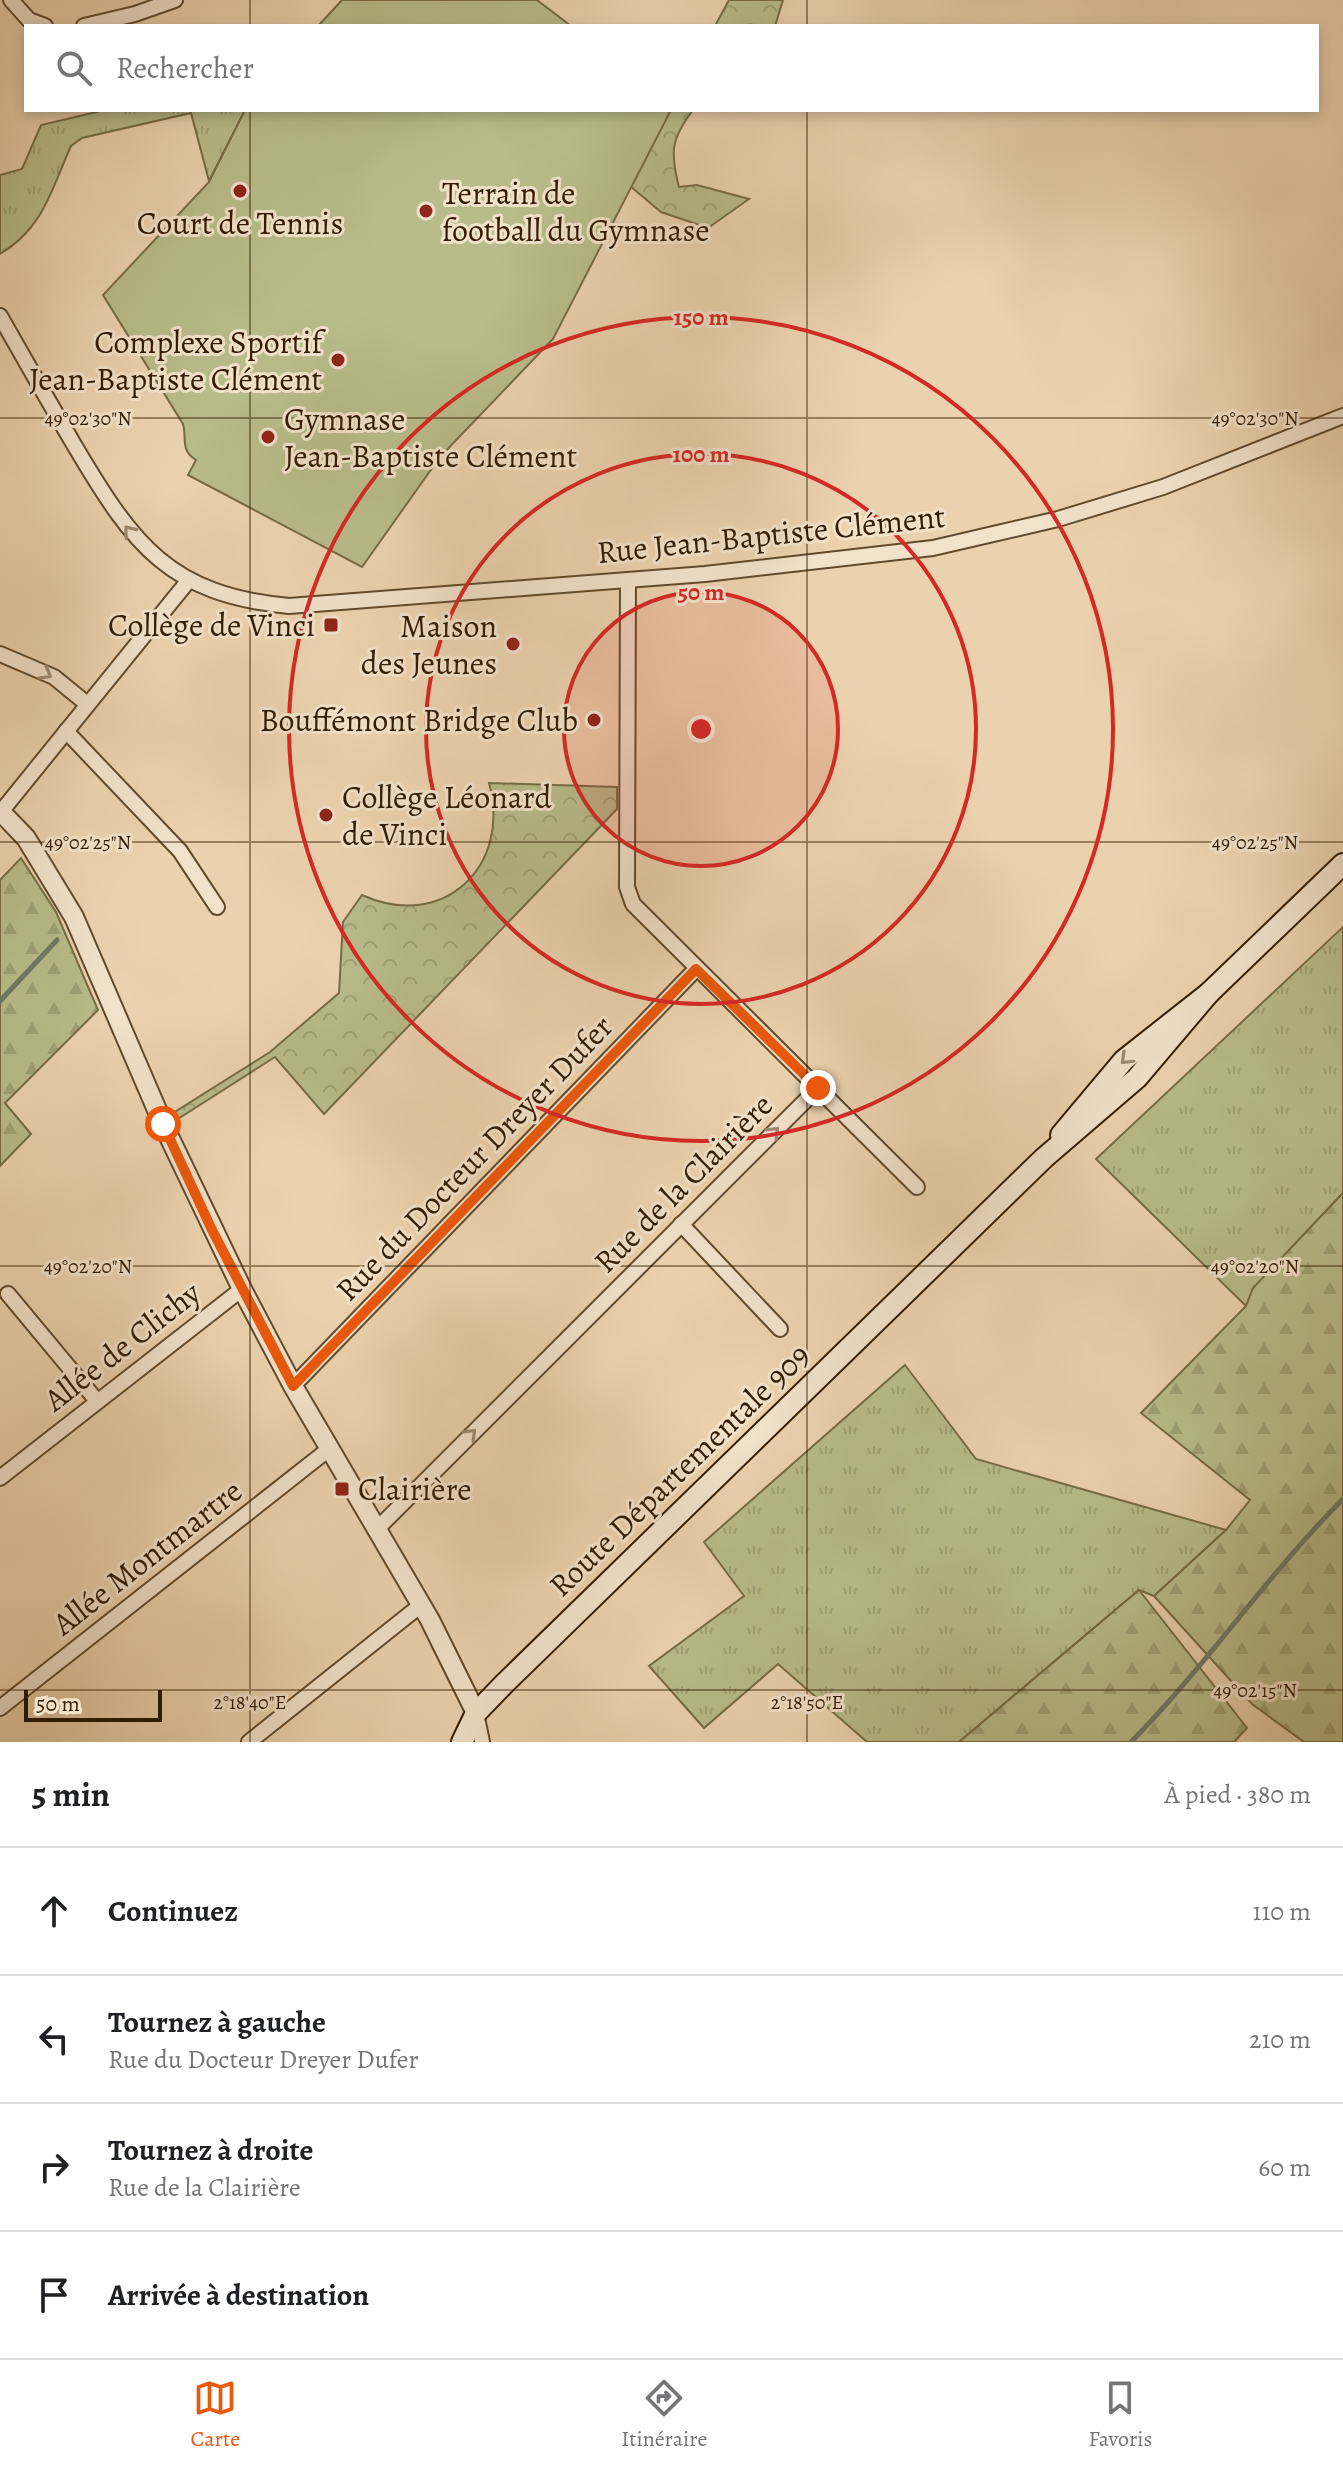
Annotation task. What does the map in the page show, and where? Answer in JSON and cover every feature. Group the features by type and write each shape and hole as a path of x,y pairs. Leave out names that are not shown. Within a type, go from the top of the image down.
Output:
{"main road":[{"name":"Route Départementale 909","path":"462,1742 476,1713 592,1595 1044,1158 1126,1088 1209,993 1343,864"}],"street":[{"path":"11,0 29,20 40,24"},
{"path":"92,24 154,9 175,0"},
{"name":"Rue Jean-Baptiste Clément","path":"0,316 120,520 144,548 189,580 248,602 289,606 830,561 969,540 1058,519 1163,487 1343,416"},
{"path":"189,580 1,812 49,871 77,924 163,1124 242,1289 293,1386 421,1605 476,1713 482,1742"},
{"name":"Rue de la Clairière","path":"377,1529 818,1088 639,914 627,887 628,580"},
{"path":"0,654 54,677 87,704"},
{"path":"66,731 180,851 217,907"},
{"name":"Rue du Docteur Dreyer Dufer","path":"293,1386 696,969"},
{"path":"818,1088 917,1187"},
{"path":"681,1224 780,1329"},
{"name":"Allée de Clichy","path":"0,1478 242,1289"},
{"path":"8,1294 97,1401"},
{"name":"Allée Montmartre","path":"0,1708 329,1449"},
{"path":"249,1742 421,1605"}],"green space":[{"path":"342,0 537,0 568,24 320,24"},
{"path":"729,0 783,0 776,24 716,24"},
{"path":"96,112 244,112 209,181 191,113 82,138 71,146 36,220 15,244 0,254 0,175 22,169 41,125"},
{"name":"Complexe Sportif Jean-Baptiste Clément","path":"244,112 670,112 553,339 440,457 362,567 188,475 196,460 186,448 183,424 103,295 209,182"},
{"path":"669,112 692,112 680,129 674,146 679,187 697,185 749,199 708,228 661,212 630,186"},
{"path":"489,783 617,787 617,809 324,1114 275,1057 173,1122 170,1115 270,1052 339,993 343,922 362,895 392,904 419,905 444,898 464,884 480,865 490,841 493,813"},
{"path":"21,858 56,912 98,1010 5,1103 31,1134 0,1166 0,880"},
{"path":"1343,927 1343,1193 1254,1288 1246,1306 1096,1159"},
{"path":"1343,1193 1343,1742 1304,1742 1252,1704 1154,1596 1226,1530 1250,1500 1141,1413 1246,1306 1253,1288"},
{"path":"905,1365 976,1459 1226,1530 1154,1596 1139,1590 959,1742 867,1742 778,1664 704,1728 649,1666 744,1596 704,1542"},
{"path":"1139,1590 1247,1728 1234,1742 959,1742"}],"waterway":[{"path":"0,1001 57,940"},
{"path":"1131,1742 1186,1682 1288,1558 1343,1499"}],"place":[{"name":"Court de Tennis","path":"240,191"},
{"name":"Terrain de football du Gymnase","path":"426,211"},
{"name":"Complexe Sportif Jean-Baptiste Clément","path":"338,360"},
{"name":"Gymnase Jean-Baptiste Clément","path":"268,437"},
{"name":"Collège de Vinci","path":"331,625"},
{"name":"Maison des Jeunes","path":"513,644"},
{"name":"Bouffémont Bridge Club","path":"594,720"},
{"name":"Collège Léonard de Vinci","path":"326,815"},
{"name":"Clairière","path":"342,1489"}],"route":[{"path":"163,1124 212,1230 293,1386 696,969 818,1088"}]}
